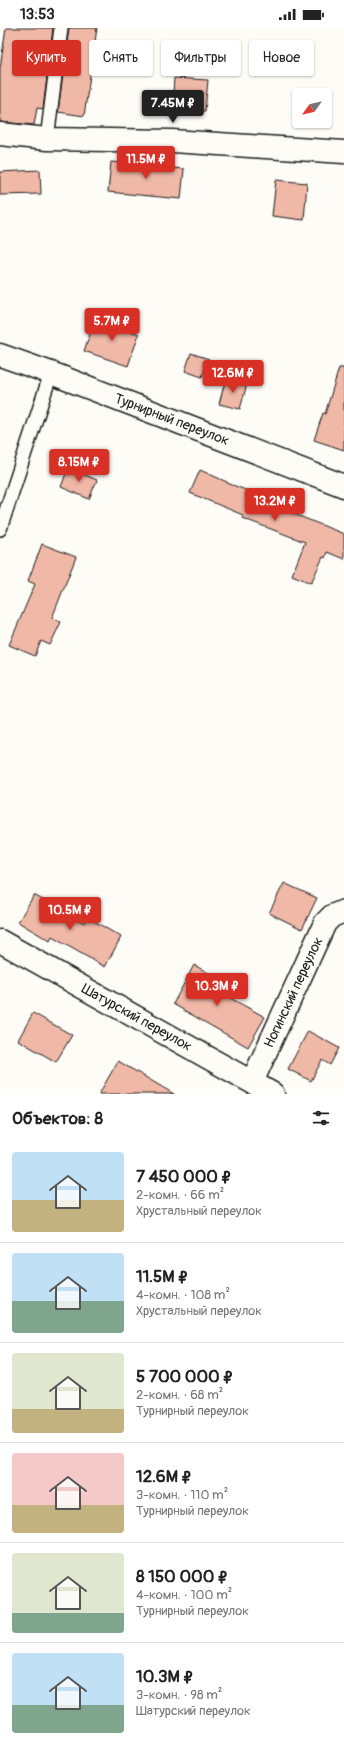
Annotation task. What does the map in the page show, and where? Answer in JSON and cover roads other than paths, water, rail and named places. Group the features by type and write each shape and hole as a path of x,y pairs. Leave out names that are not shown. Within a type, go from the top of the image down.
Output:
{"street":[{"path":"0,134 47,140 164,141 344,152"},
{"name":"Турнирный переулок","path":"0,355 51,373 344,486"},
{"name":"Ногинский переулок","path":"252,1082 325,923 332,916 344,911"},
{"name":"Шатурский переулок","path":"0,940 273,1094"}],"lane":[{"path":"47,140 61,28"},
{"path":"0,529 51,373"}]}
